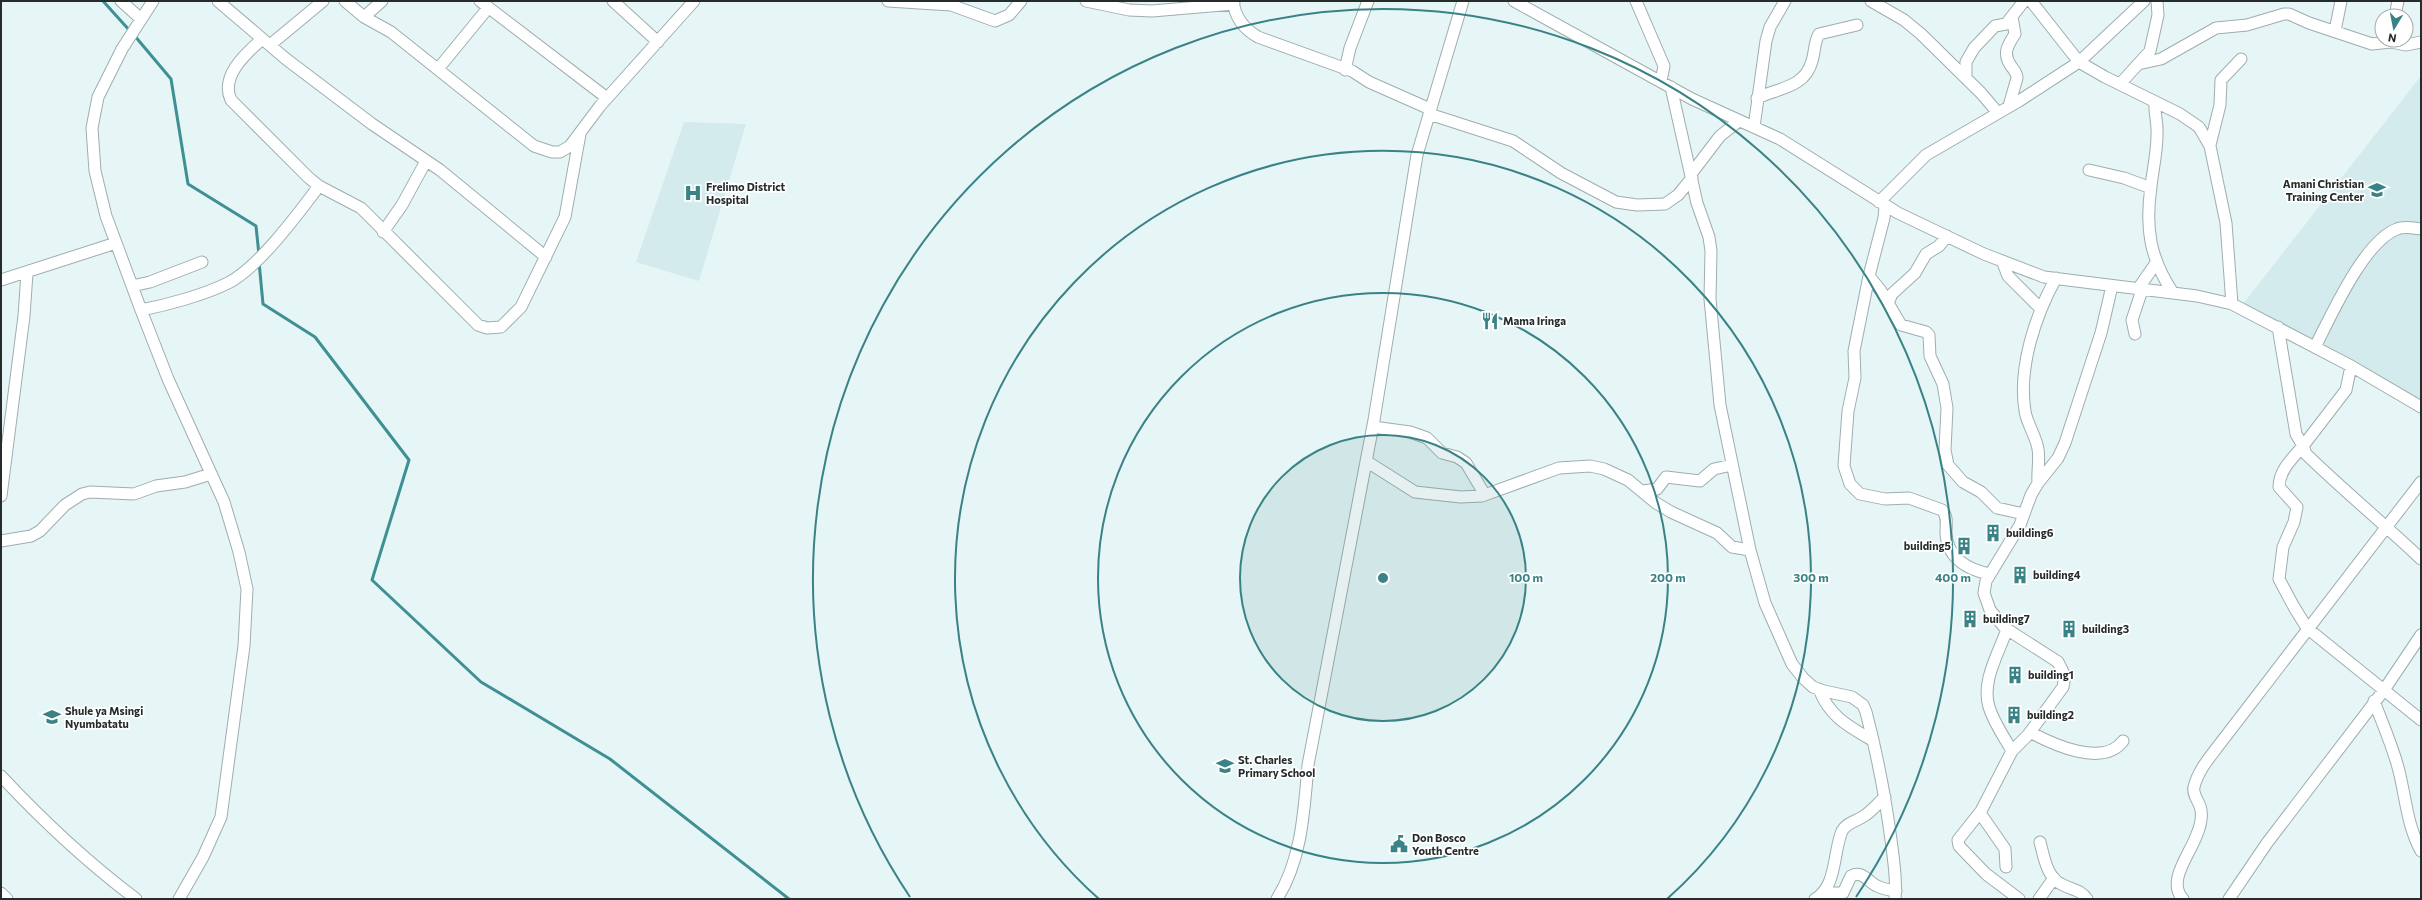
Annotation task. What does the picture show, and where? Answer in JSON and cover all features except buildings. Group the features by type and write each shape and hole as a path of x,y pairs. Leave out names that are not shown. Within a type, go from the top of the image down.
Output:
{"street":[{"path":"121,1 141,19"},
{"path":"153,1 122,49 98,97 92,128 94,171 106,216 141,310 168,378 226,509 239,552 247,589 244,646 221,817 203,857 178,899"},
{"path":"218,1 266,42 372,124 426,160 546,257"},
{"path":"323,1 266,42 252,48 228,80 228,92 231,100 259,130 319,186 361,208 383,232 478,325 487,328 501,327 521,307 565,217 580,134"},
{"path":"345,1 364,16 391,32 534,146 545,151 560,152 570,146 607,98 694,1"},
{"path":"364,16 382,1"},
{"path":"613,1 658,42"},
{"path":"888,1 951,5 995,21 1009,15 1021,1"},
{"path":"1086,1 1129,10 1152,11 1233,3 1241,24 1246,31 1272,44 1303,52 1357,74 1369,82 1430,112 1513,141 1591,190 1629,205 1665,204 1671,202 1720,136 1739,121"},
{"path":"1345,70 1350,48 1368,1"},
{"path":"1277,899 1293,863 1304,817 1308,765 1373,427 1410,193 1430,112 1463,1"},
{"path":"1514,1 1666,84 1739,121 1780,139 1882,204 2003,263 2044,277 2173,293 2232,304 2351,366 2421,407"},
{"path":"1636,1 1664,66 1666,84 1711,251 1710,299 1717,378 1725,435 1750,550 1766,603 1789,658 1803,678 1819,689 1852,698 1863,705 1881,771 1895,868 1896,895 1877,887 1866,877 1856,874 1851,876 1844,893 1819,896"},
{"path":"1754,127 1766,41 1770,28 1785,1"},
{"path":"1871,1 1904,20 1966,78 1998,113"},
{"path":"1966,78 1966,62 1974,48 1995,26 2003,25 2012,17 2024,1"},
{"path":"2031,1 2079,62 2194,123 2210,145 2226,224 2232,304"},
{"path":"1882,204 1926,155 1998,113 2079,62 2144,1"},
{"path":"2120,84 2152,46 2158,15 2158,1"},
{"path":"2335,31 2341,1"},
{"path":"438,69 484,5 607,98"},
{"path":"2138,64 2161,59 2216,28 2247,25 2273,16 2289,14 2310,23 2374,44"},
{"path":"2009,106 2017,78 2007,60 2006,51 2009,41 2015,34 2012,17"},
{"path":"1757,98 1773,91 1787,89 1803,77 1812,61 1819,34 1857,25"},
{"path":"2210,145 2220,105 2221,80 2241,59"},
{"path":"2155,102 2154,111 2158,134 2151,188 2150,244 2156,263 2173,293"},
{"path":"383,232 402,205 426,160"},
{"path":"2089,170 2124,178 2151,188"},
{"path":"141,310 177,301 228,283 259,259 304,208 319,186"},
{"path":"1882,204 1884,218 1869,276 1854,351 1855,378 1848,411 1844,466 1846,475 1850,484 1860,494 1885,499 1909,498 1942,510 1946,518 1947,542 1951,554 1966,567 1990,574"},
{"path":"2315,347 2360,263 2374,247 2395,229 2402,227 2421,229"},
{"path":"1888,303 1892,294 1915,273 1926,254 1939,246 1947,236"},
{"path":"1,280 27,273 116,243"},
{"path":"132,286 150,282 202,262"},
{"path":"2003,263 2008,276 2042,309"},
{"path":"2135,334 2132,320 2140,290 2156,263"},
{"path":"1,496 24,316 27,273"},
{"path":"1869,276 1882,291 1901,325 1926,332 1929,335 1930,356 1944,388 1947,412 1944,450 1951,468 1963,482 1981,492 1997,508 2024,514"},
{"path":"2038,483 2038,448 2026,413 2024,387 2030,348 2042,309 2056,278"},
{"path":"2019,899 1986,874 1959,846 1959,836 1980,813 2012,751 2030,732 2063,687 2065,676 2063,670 2049,655 2007,629 1998,621 1985,602 1986,581 2009,545 2038,483 2058,458 2067,438 2101,333 2112,286"},
{"path":"2278,327 2296,434 2306,454 2420,557"},
{"path":"2351,366 2346,390 2303,446 2286,465 2280,480 2279,487 2297,507 2294,522 2283,547 2279,578 2308,628 2421,720"},
{"path":"1373,427 1410,432 1427,438 1442,453 1457,457 1466,463 1485,495"},
{"path":"1366,461 1415,492 1450,497 1485,495 1559,468 1590,466 1604,469 1628,480 1656,503 1671,512 1717,533 1732,547 1750,550"},
{"path":"1643,491 1657,489 1666,477 1700,481 1714,469 1732,465"},
{"path":"1,541 31,536 40,531 65,505 82,494 90,492 134,494 156,486 185,482 211,474"},
{"path":"2183,899 2178,894 2176,885 2178,876 2198,834 2202,811 2193,792 2198,776 2308,628 2421,482"},
{"path":"2007,629 1990,673 1987,692 1988,706 1994,720 2012,751"},
{"path":"2229,899 2297,801 2384,690 2421,635"},
{"path":"1819,689 1832,714 1848,727 1872,740"},
{"path":"2374,701 2391,743 2408,820 2412,833 2421,851"},
{"path":"2030,732 2069,749 2087,752 2110,751 2123,741"},
{"path":"1,776 41,818 93,866 136,899"},
{"path":"1819,896 1831,877 1842,830 1852,822 1865,816 1885,798"},
{"path":"1980,813 2005,848 2006,867"},
{"path":"2040,842 2046,865 2054,878 2059,884 2083,892 2087,899"},
{"path":"2039,899 2054,878"},
{"path":"1,893 7,899"}],"shaded area":[{"name":"Amani Christian Training Center","path":"2421,76 2421,407 2243,304"},
{"name":"Frelimo District Hospital","path":"684,122 746,124 699,281 636,262"}],"waterway":[{"path":"103,1 130,31"},
{"path":"134,35 171,79 188,184 256,226 259,255"},
{"path":"259,262 263,304 315,337 409,460 372,580 481,682 610,759 789,899"}],"place":[{"name":"Amani Christian Training Center","path":"2377,190"},
{"name":"Frelimo District Hospital","path":"693,193"},
{"name":"Mama Iringa","path":"1490,321"},
{"name":"building6","path":"1993,533"},
{"name":"building5","path":"1964,546"},
{"name":"building4","path":"2020,575"},
{"name":"building7","path":"1970,619"},
{"name":"building3","path":"2069,629"},
{"name":"building1","path":"2015,675"},
{"name":"building2","path":"2014,715"},
{"name":"Shule ya Msingi Nyumbatatu","path":"52,717"},
{"name":"St. Charles Primary School","path":"1225,766"},
{"name":"Don Bosco Youth Centre","path":"1399,844"}]}
